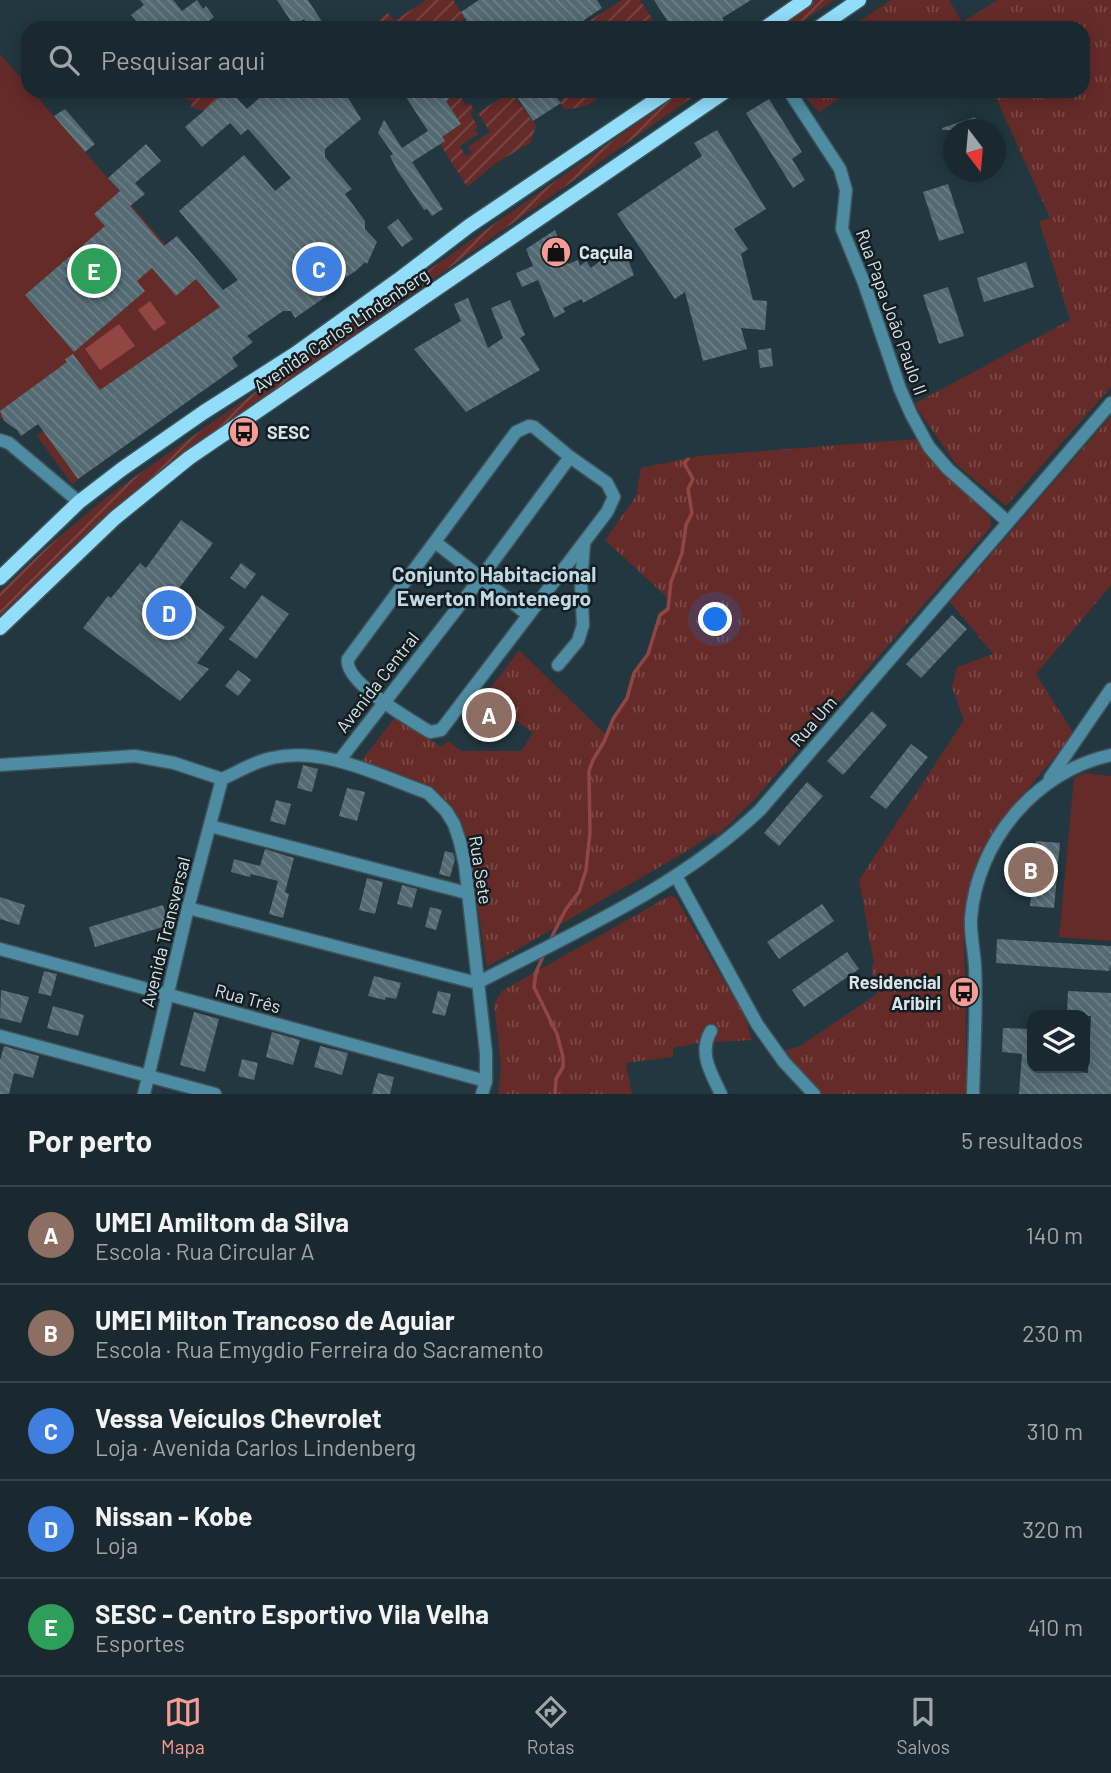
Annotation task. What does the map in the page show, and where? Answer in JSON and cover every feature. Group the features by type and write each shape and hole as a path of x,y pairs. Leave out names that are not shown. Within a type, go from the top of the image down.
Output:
{"main road":[{"path":"775,21 805,0"},
{"path":"828,21 859,0"},
{"name":"Avenida Carlos Lindenberg","path":"0,578 79,502 205,412 316,339 469,226 659,98"},
{"name":"Avenida Carlos Lindenberg","path":"0,628 115,518 189,458 716,98"}],"street":[{"name":"Rua Papa João Paulo II","path":"794,98 841,169 846,190 842,229 911,414 929,447 948,469 1008,522"},
{"name":"Rua Um","path":"477,984 635,901 676,876 729,838 760,810 1111,403"},
{"path":"529,426 534,427 570,457 607,483 614,497 612,503 584,544 527,614 441,730 430,732 383,702 351,674 348,659 516,432 529,426"},
{"path":"0,440 9,443 79,502"},
{"name":"Avenida Central","path":"339,761 480,579 570,457"},
{"path":"435,542 527,614"},
{"path":"558,665 578,640 583,625 581,582 584,544"},
{"path":"1046,783 1111,689"},
{"path":"973,1094 975,966 970,920 979,877 998,837 1031,796 1046,783 1080,764 1111,755"},
{"path":"0,765 135,756 174,762 222,779"},
{"name":"Rua Sete","path":"222,779 271,758 296,756 339,761 428,793 438,801 454,824 460,842 486,1053 486,1081 482,1094"},
{"name":"Avenida Transversal","path":"144,1094 222,779"},
{"path":"209,826 467,893"},
{"path":"676,876 757,1024 784,1062 814,1094"},
{"path":"188,908 477,984"},
{"name":"Rua Três","path":"0,949 486,1081"},
{"path":"711,1031 705,1041 705,1060 721,1094"},
{"path":"0,1036 215,1094"}],"green space":[{"path":"426,0 453,0 465,18 460,21 394,21"},
{"path":"622,0 640,0 654,21 589,21"},
{"path":"814,0 834,0 803,21 783,21"},
{"path":"891,0 949,0 961,21 860,21"},
{"path":"998,0 1111,0 1111,387 1006,506 955,463 914,404 1070,320 1039,221 1050,218 996,98 1090,98 1090,21 964,21"},
{"path":"388,13 394,21 380,21 379,20"},
{"path":"0,54 21,78 21,98 38,98 220,307 206,387 72,484 37,436 43,431 38,424 21,436 13,425 0,419"},
{"path":"183,98 221,100 208,111 191,107 192,101"},
{"path":"461,98 466,105 470,103 474,110 470,113 478,127 475,129 478,134 460,146 466,156 472,153 468,147 490,132 478,113 500,98 516,98 536,126 530,143 496,163 467,187 440,144 444,141 442,137 461,124 446,101"},
{"path":"564,98 597,98 586,106 576,108 564,109 560,102"},
{"path":"673,98 691,98 181,456 113,512 0,621 0,592 45,549 109,495"},
{"path":"806,98 840,98 819,112"},
{"path":"1111,416 1111,585 1036,674 1074,734 1008,813 975,869 967,901 964,931 967,1094 822,1094 793,1065 784,1051 800,1046 877,994 859,880 964,720 952,687 957,667 993,654 950,602"},
{"path":"917,439 946,476 990,517 991,527 754,800 717,836 714,833 487,967 468,847 462,826 453,810 429,788 361,761 396,716 441,747 448,741 461,751 521,751 533,733 484,697 519,650 606,735 627,698 634,673 648,654 660,615 668,609 670,600 605,540 636,496 641,468 698,456"},
{"path":"1085,773 1111,776 1111,941 1059,937 1074,777"},
{"path":"671,895 676,898 745,1017 752,1040 699,1043 673,1048 673,1057 626,1063 632,1094 498,1094 501,1066 494,1004 502,991"}],"shaded area":[{"path":"150,301 166,323 154,331 138,310"},
{"path":"119,324 135,346 100,370 85,349"}],"building":[{"path":"140,0 173,0 182,11 197,0 203,9 206,6 214,17 209,21 137,21 131,15 144,5"},
{"path":"277,0 308,0 322,21 304,19 291,21"},
{"path":"479,0 597,0 602,8 585,21 467,21 461,12"},
{"path":"654,0 751,0 722,18 724,21 668,21"},
{"path":"219,98 237,98 247,109 259,98 348,98 361,119 325,149 325,157 352,189 345,194 365,221 365,229 377,242 367,264 365,262 328,289 331,293 295,318 291,311 283,311 247,336 253,342 232,358 238,366 78,479 38,424 21,436 4,421 0,411 67,362 65,359 73,354 100,390 220,307 196,279 176,296 152,268 137,281 145,291 74,352 25,295 105,226 94,214 120,191 108,178 146,144 161,161 135,183 145,194 130,206 164,246 177,236 223,290 238,280 179,211 244,155 275,191 291,178 248,129 241,135 230,123 202,147 185,127"},
{"path":"407,98 448,98 446,101 461,124 442,137 445,141 412,162 443,209 432,216 427,209 424,210 397,170 390,156 393,154 378,133 384,120 402,148 428,131"},
{"path":"518,98 557,98 561,103 533,121"},
{"path":"769,99 802,152 792,159 805,180 793,188 746,113"},
{"path":"65,109 95,144 85,152 54,116"},
{"path":"717,130 766,209 734,229 748,249 741,254 753,300 767,301 765,330 741,328 747,349 703,361 685,292 675,299 617,214 702,156 694,143"},
{"path":"948,184 964,233 939,241 923,192"},
{"path":"398,219 413,239 402,247 387,227"},
{"path":"555,230 568,264 578,260 580,266 586,261 591,268 622,244 634,275 583,303 582,299 563,308 565,312 554,318 538,280 522,287 516,273 533,266 526,249"},
{"path":"1026,262 1034,287 984,302 977,278"},
{"path":"948,287 964,336 939,344 923,295"},
{"path":"468,298 488,348 503,338 491,308 510,300 525,335 520,338 540,370 466,412 414,349 461,321 454,304"},
{"path":"771,348 773,366 760,368 758,350"},
{"path":"181,520 213,543 177,591 225,627 197,663 209,669 180,701 83,628 108,596 111,598 140,563 146,568"},
{"path":"241,563 256,574 245,589 230,578"},
{"path":"262,595 289,614 256,659 229,639"},
{"path":"952,615 967,629 921,678 906,664"},
{"path":"238,670 251,680 238,696 225,686"},
{"path":"872,711 887,725 843,775 827,761"},
{"path":"911,744 928,757 886,809 870,797"},
{"path":"303,765 318,769 312,792 297,788"},
{"path":"807,782 823,796 779,846 764,833"},
{"path":"347,788 365,792 357,821 339,816"},
{"path":"276,800 291,804 285,825 270,821"},
{"path":"1036,841 1060,843 1054,908 1030,906"},
{"path":"265,849 294,858 285,892 289,894 283,918 269,914 278,881 231,872 234,859 260,866"},
{"path":"445,851 453,853 455,859 450,877 439,874"},
{"path":"367,878 383,882 375,914 359,910"},
{"path":"402,885 417,889 412,908 397,904"},
{"path":"0,897 25,905 19,925 0,919"},
{"path":"822,904 834,921 779,959 767,942"},
{"path":"163,905 169,925 95,947 89,927"},
{"path":"430,907 442,910 436,930 425,927"},
{"path":"997,939 1111,946 1111,965 1109,971 996,963"},
{"path":"847,952 859,969 804,1007 792,990"},
{"path":"44,971 57,974 51,996 38,993"},
{"path":"374,976 401,983 396,999 386,997 385,1000 368,996"},
{"path":"1,990 29,997 21,1023 0,1018"},
{"path":"438,991 451,994 445,1016 432,1013"},
{"path":"1068,991 1111,993 1111,1094 1019,1094 1022,1054 1002,1052 1003,1028 1027,1029 1027,1073 1090,1073 1090,1010 1067,1010"},
{"path":"53,1006 84,1015 78,1036 47,1028"},
{"path":"194,1012 219,1019 205,1072 180,1065"},
{"path":"272,1032 300,1040 293,1065 266,1057"},
{"path":"4,1046 39,1056 33,1078 14,1073 9,1094 0,1094 0,1060"},
{"path":"320,1046 348,1053 342,1075 314,1067"},
{"path":"242,1059 258,1063 254,1080 238,1076"},
{"path":"378,1073 394,1077 390,1094 372,1094"}],"waterway":[{"path":"549,942 566,909 579,892 586,870 590,832 589,771 613,719 627,698 634,673 648,654 660,615 668,609 671,582 682,553 686,525 692,513 688,489 693,479 684,463 688,459"},
{"path":"545,952 536,972 534,987 557,1034 563,1057 563,1067 556,1079 555,1094"}],"place":[{"name":"Caçula","path":"556,252"},
{"name":"Vessa Veículos Chevrolet","path":"319,269"},
{"name":"SESC - Centro Esportivo Vila Velha","path":"94,271"},
{"name":"SESC","path":"244,432"},
{"name":"Nissan - Kobe","path":"169,613"},
{"name":"UMEI Amiltom da Silva","path":"489,715"},
{"name":"UMEI Milton Trancoso de Aguiar","path":"1031,870"},
{"name":"Residencial Aribiri","path":"964,992"}],"district":[{"name":"Conjunto Habitacional Ewerton Montenegro","path":"494,585"}]}
